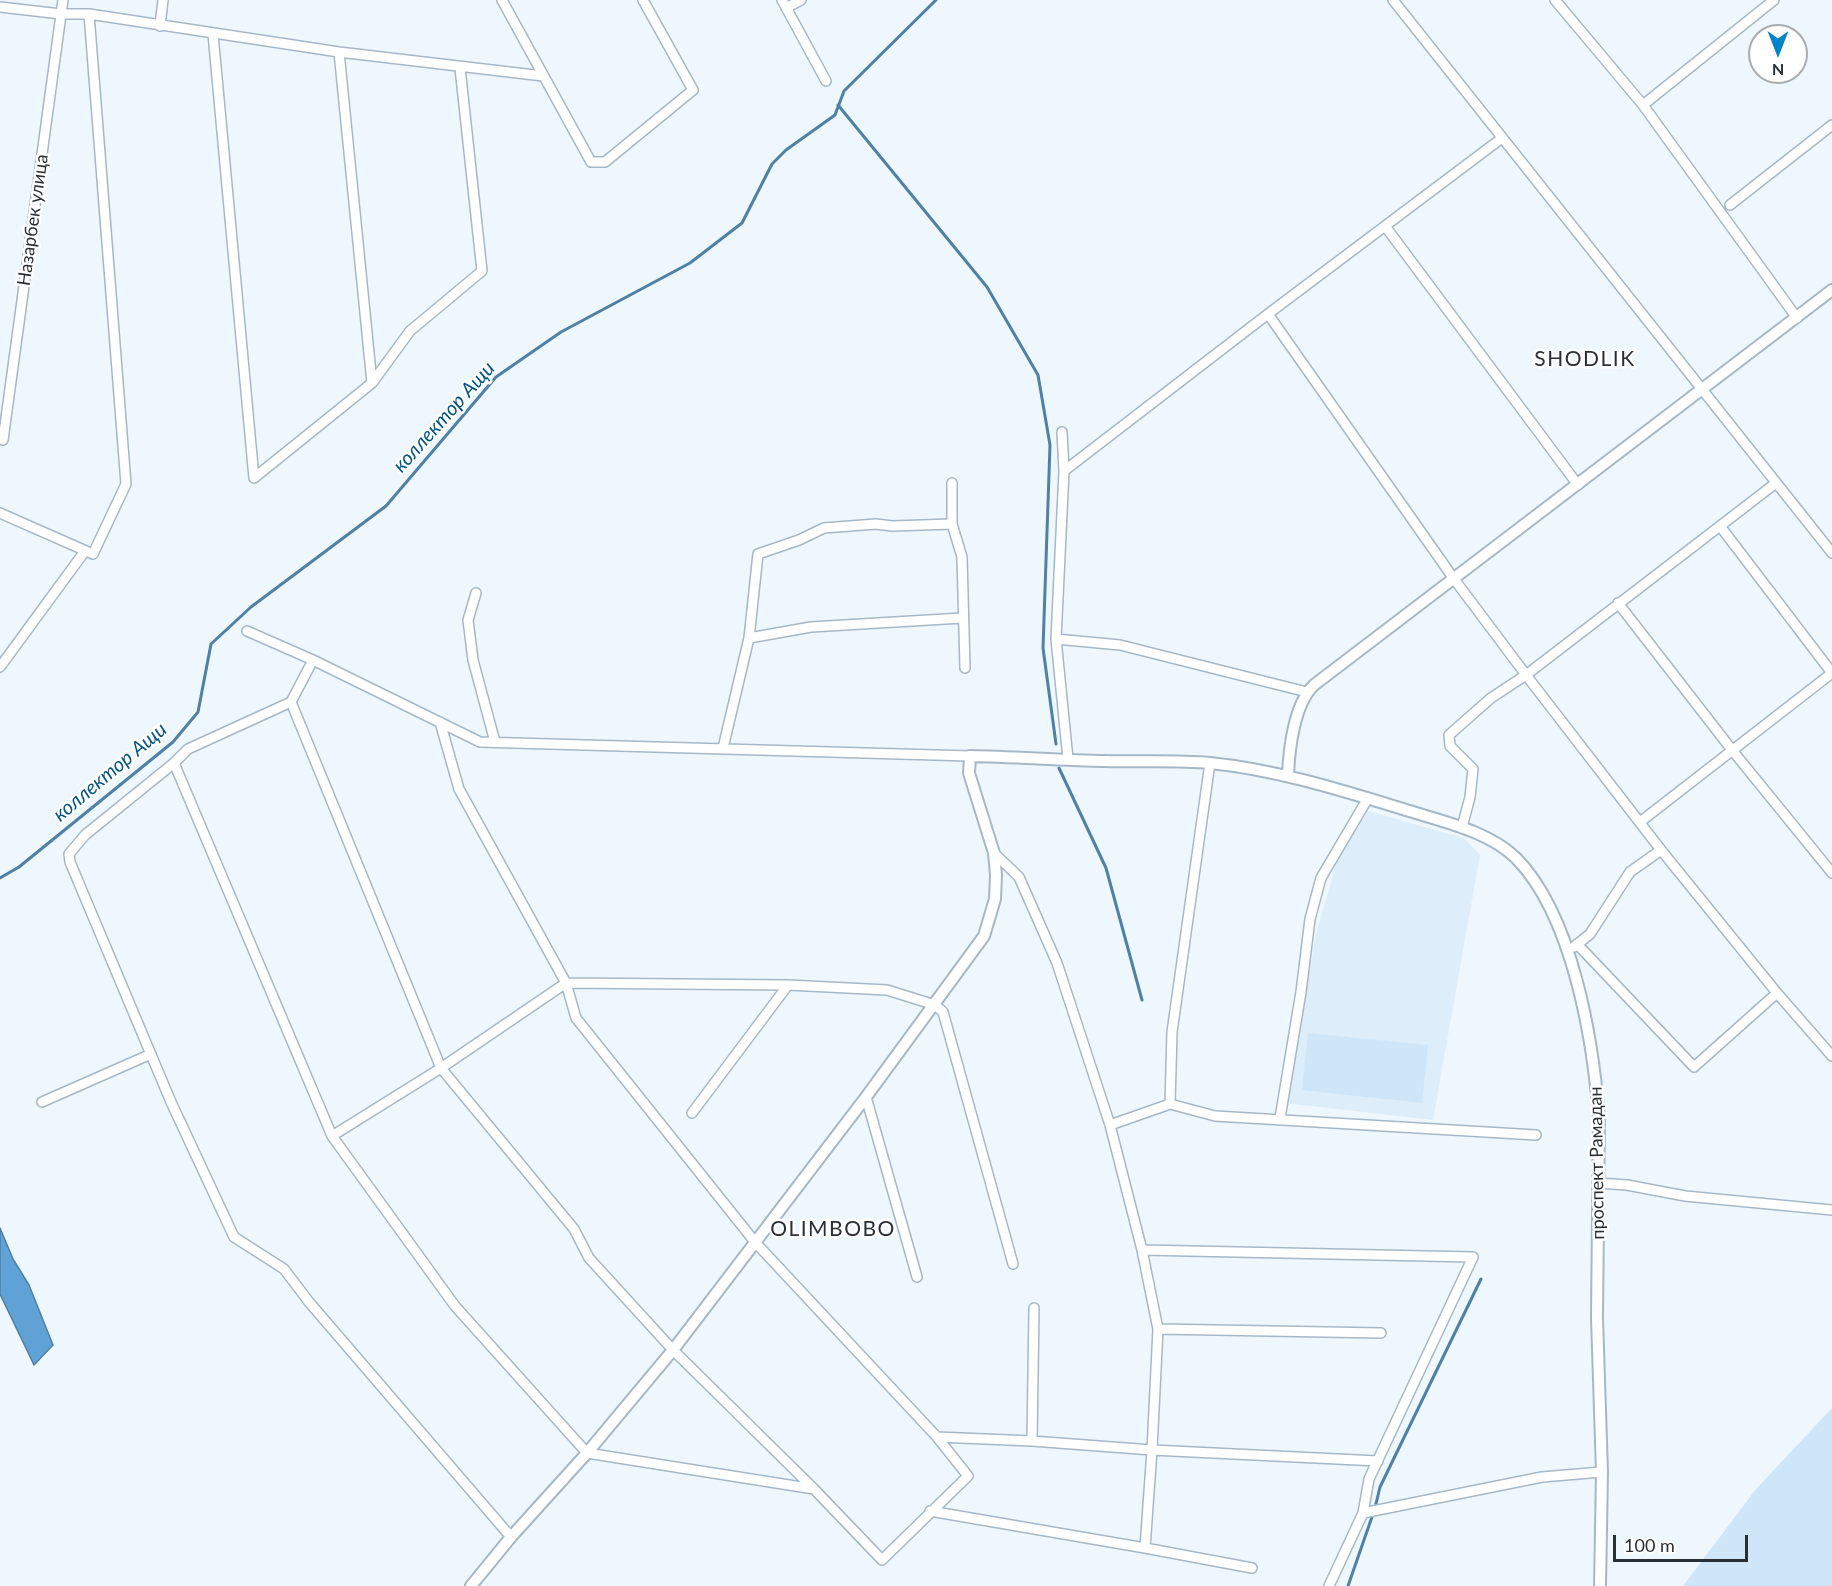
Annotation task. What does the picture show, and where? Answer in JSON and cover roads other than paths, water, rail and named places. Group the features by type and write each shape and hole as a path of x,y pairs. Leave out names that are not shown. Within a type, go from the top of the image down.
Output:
{"main road":[{"path":"1288,776 1288,754 1307,692 1340,664 1832,290"},
{"path":"471,1586 673,1350 866,1097 984,936 995,898 996,875 994,853 969,773 970,756"},
{"name":"проспект Рамадан","path":"970,756 1210,763 1288,776 1462,827 1500,845 1525,869 1550,909 1568,952 1594,1063 1599,1118 1597,1318 1602,1472 1599,1586"}],"street":[{"name":"Назарбек улица","path":"3,440 63,0"},
{"path":"160,26 163,0"},
{"path":"502,0 591,162 605,162 693,90 643,0"},
{"path":"801,0 784,4 826,81"},
{"path":"1393,0 1832,553"},
{"path":"1555,0 1644,105 1797,318"},
{"path":"1644,105 1774,0"},
{"path":"0,7 61,14 89,14 339,52 543,76"},
{"path":"0,513 93,554 126,484 89,14"},
{"path":"213,34 254,478 372,382 410,331 482,271 460,68"},
{"path":"339,52 372,382"},
{"path":"1730,205 1832,125"},
{"path":"1064,471 1502,138"},
{"path":"1385,226 1578,485"},
{"path":"1268,314 1454,579 1526,675 1661,850 1777,993 1832,1056"},
{"path":"1062,432 1064,471 1056,639 1068,759"},
{"path":"952,483 952,524 962,557 965,668"},
{"path":"1462,827 1470,796 1473,769 1450,746 1449,735 1491,698 1526,675 1776,483"},
{"path":"723,748 749,638 758,554 799,540 824,528 876,524 892,526 952,524"},
{"path":"1640,822 1832,673 1720,526"},
{"path":"0,667 85,551"},
{"path":"476,593 468,620 473,660 495,742"},
{"path":"1618,603 1732,750 1832,873"},
{"path":"749,638 811,627 962,618"},
{"path":"247,631 313,660 480,741 970,756"},
{"path":"1056,639 1120,645 1307,692"},
{"path":"313,660 291,702 188,749 85,835 69,854 70,862 171,1102 234,1237 284,1269 316,1311 511,1537"},
{"path":"291,702 441,1068 574,1229 589,1258 673,1350 814,1489 882,1560 968,1476 937,1437 755,1242 576,1018 566,983 459,789 440,722"},
{"path":"174,763 332,1136 455,1306 587,1453 814,1489"},
{"path":"1170,1104 1172,1032 1210,763"},
{"path":"1280,1118 1301,992 1310,920 1321,878 1368,798"},
{"path":"1568,952 1590,934 1630,872 1661,850"},
{"path":"994,853 1019,877 1057,963 1110,1125 1142,1250 1158,1329 1145,1548"},
{"path":"1577,944 1694,1067 1777,993"},
{"path":"332,1136 441,1068 566,983 788,985 887,990 935,1005 943,1012 1013,1264"},
{"path":"692,1113 788,985"},
{"path":"42,1102 151,1054"},
{"path":"866,1097 917,1277"},
{"path":"1110,1125 1170,1104 1215,1116 1536,1134"},
{"path":"1598,1183 1627,1185 1685,1196 1832,1210"},
{"path":"1142,1250 1473,1257 1369,1479 1366,1513 1329,1586"},
{"path":"1032,1441 1034,1308"},
{"path":"1158,1329 1381,1333"},
{"path":"937,1437 1378,1461"},
{"path":"1366,1513 1542,1477 1602,1472"},
{"path":"930,1511 1252,1568"}],"water":[{"path":"0,1228 13,1259 29,1285 53,1345 34,1365 0,1294"}],"waterway":[{"name":"коллектор Ащи","path":"0,878 19,867 173,742 198,712 211,644 251,607 386,506 496,377 561,332 690,263 742,223 772,164 786,150 835,115 844,91 936,0"},
{"path":"838,105 987,287 1038,375 1050,445 1043,648 1056,744"},
{"path":"1059,768 1106,868 1142,1000"},
{"path":"1375,1508 1380,1487 1481,1279"},
{"path":"1348,1586 1373,1514"}],"district":[{"name":"SHODLIK","path":"1585,359"},
{"name":"OLIMBOBO","path":"833,1229"}]}
